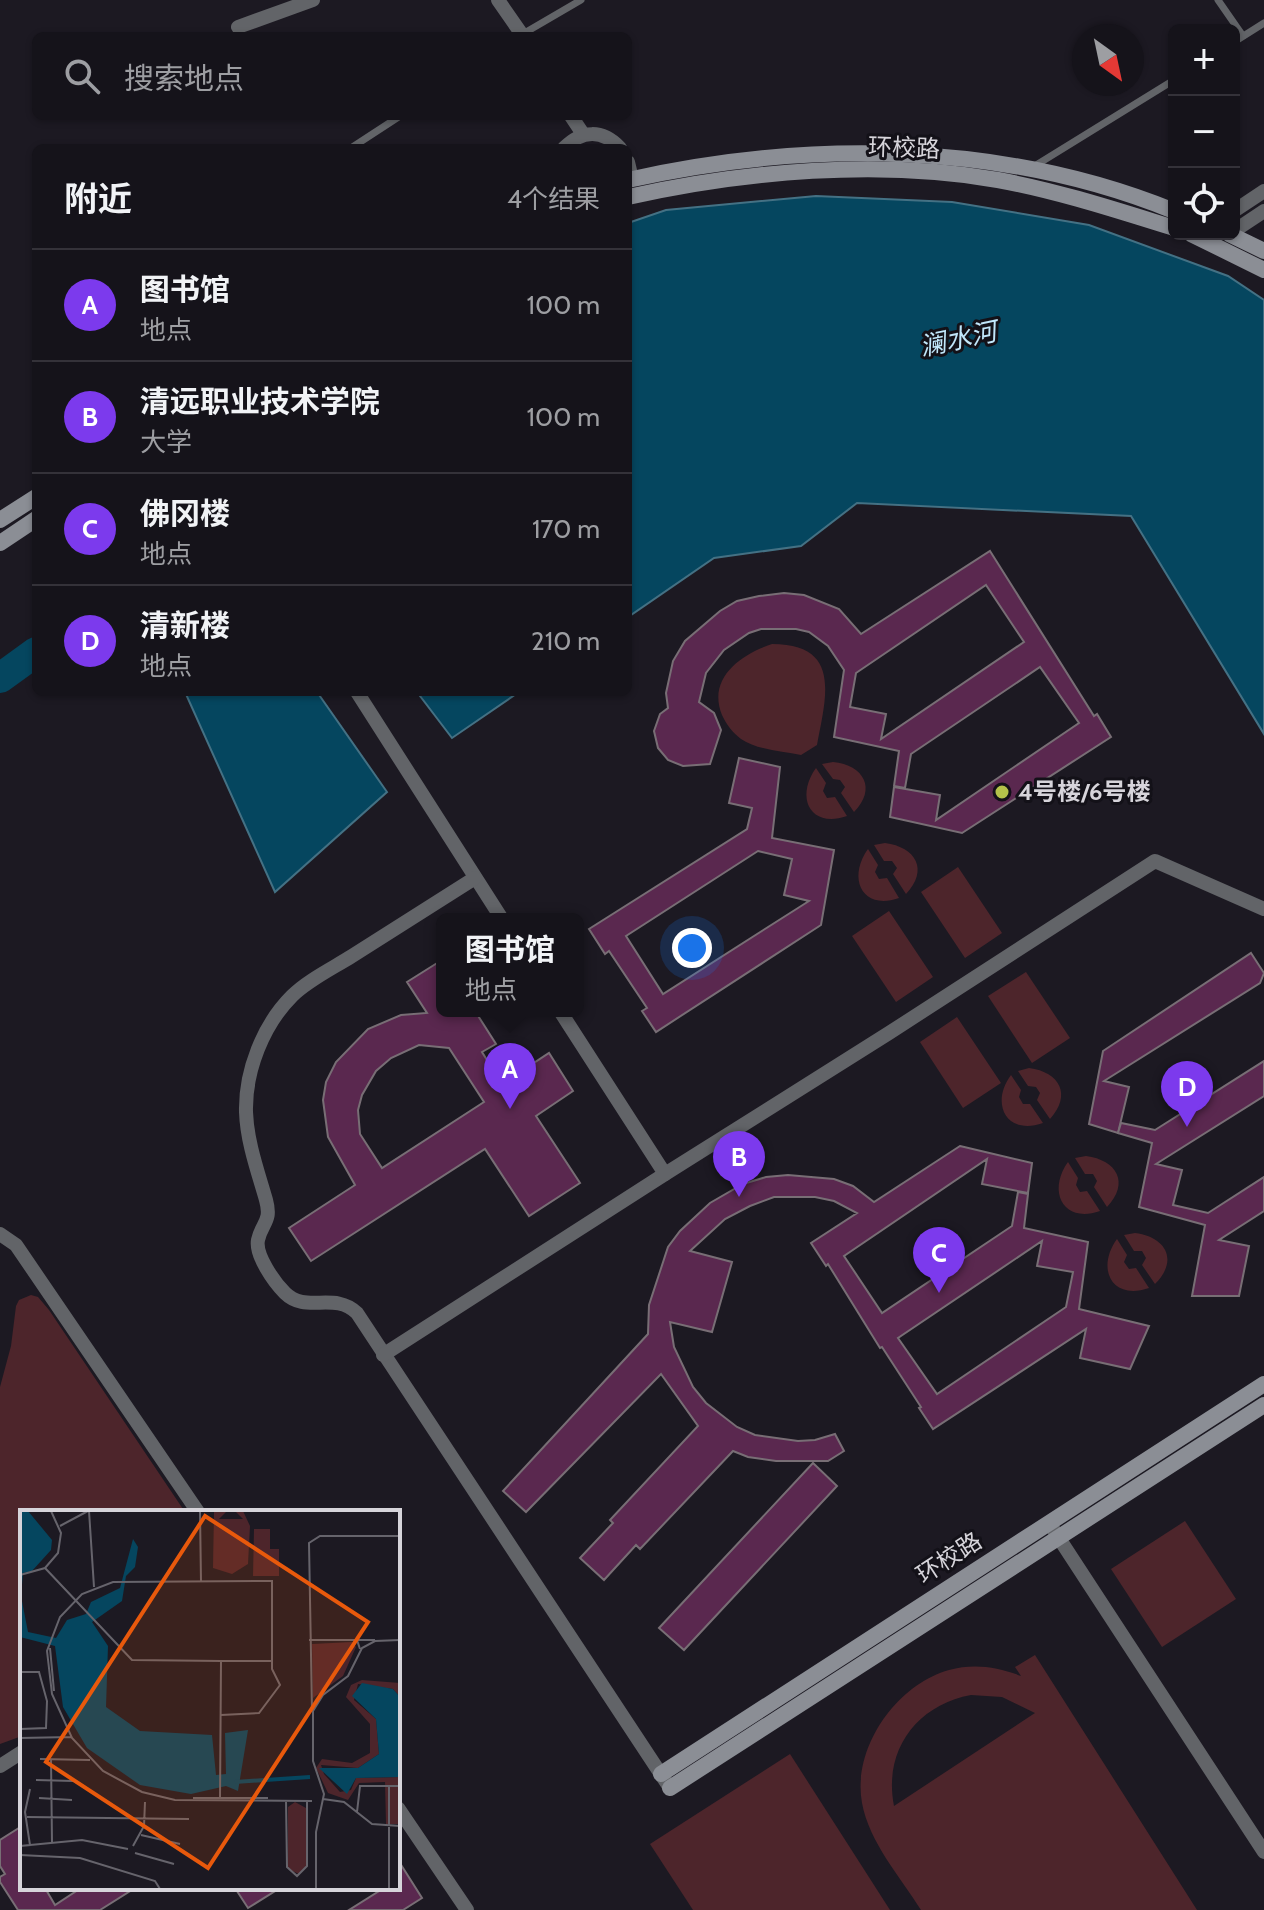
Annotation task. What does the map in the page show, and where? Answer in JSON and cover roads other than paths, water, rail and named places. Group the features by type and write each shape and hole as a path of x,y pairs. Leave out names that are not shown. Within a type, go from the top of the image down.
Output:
{"street":[{"path":"238,27 313,0"},
{"path":"498,0 518,32"},
{"path":"574,120 583,134"},
{"path":"569,144 583,134 592,133 606,136 615,144"},
{"name":"环校路","path":"632,180 779,157 843,153 919,155 1032,168 1116,190 1168,209"},
{"name":"环校路","path":"632,196 767,176 894,170 936,172 1056,192 1168,226"},
{"path":"1240,207 1264,191"},
{"path":"1240,227 1264,211"},
{"path":"1240,238 1264,251"},
{"path":"1203,240 1264,270"},
{"path":"0,520 32,500"},
{"path":"0,543 32,522"},
{"path":"360,696 498,913"},
{"path":"383,1355 1155,861 1264,909"},
{"path":"475,878 299,990 281,1009 268,1030 250,1075 246,1110 247,1126 269,1216 258,1240 258,1251 291,1298 308,1303 343,1303 351,1307 665,1781"},
{"path":"564,1017 665,1174"},
{"path":"0,1234 16,1245 197,1510"},
{"name":"环校路","path":"665,1781 1048,1522 1264,1384"},
{"name":"环校路","path":"665,1781 1058,1538 1264,1405"},
{"path":"1048,1522 1264,1852"},
{"path":"0,1766 20,1753"},
{"path":"400,1811 467,1910"}],"lane":[{"path":"528,32 581,0"},
{"path":"1218,0 1243,36"},
{"path":"1240,38 1264,23"},
{"path":"1032,168 1168,84"},
{"path":"357,144 394,120"}],"water":[{"path":"816,196 952,202 1089,225 1228,276 1264,300 1264,734 1131,516 857,503 801,546 714,558 632,614 632,222 666,210"},
{"path":"187,696 320,696 387,792 275,892"},
{"path":"420,696 513,696 452,738"}],"waterway":[{"name":"澜水河","path":"0,678 32,655"}],"place":[{"name":"4号楼/6号楼","path":"1002,792"},
{"name":"图书馆","path":"510,1109"},
{"name":"清新楼","path":"1187,1127"},
{"name":"清远职业技术学院","path":"739,1197"},
{"name":"佛冈楼","path":"939,1293"}]}
